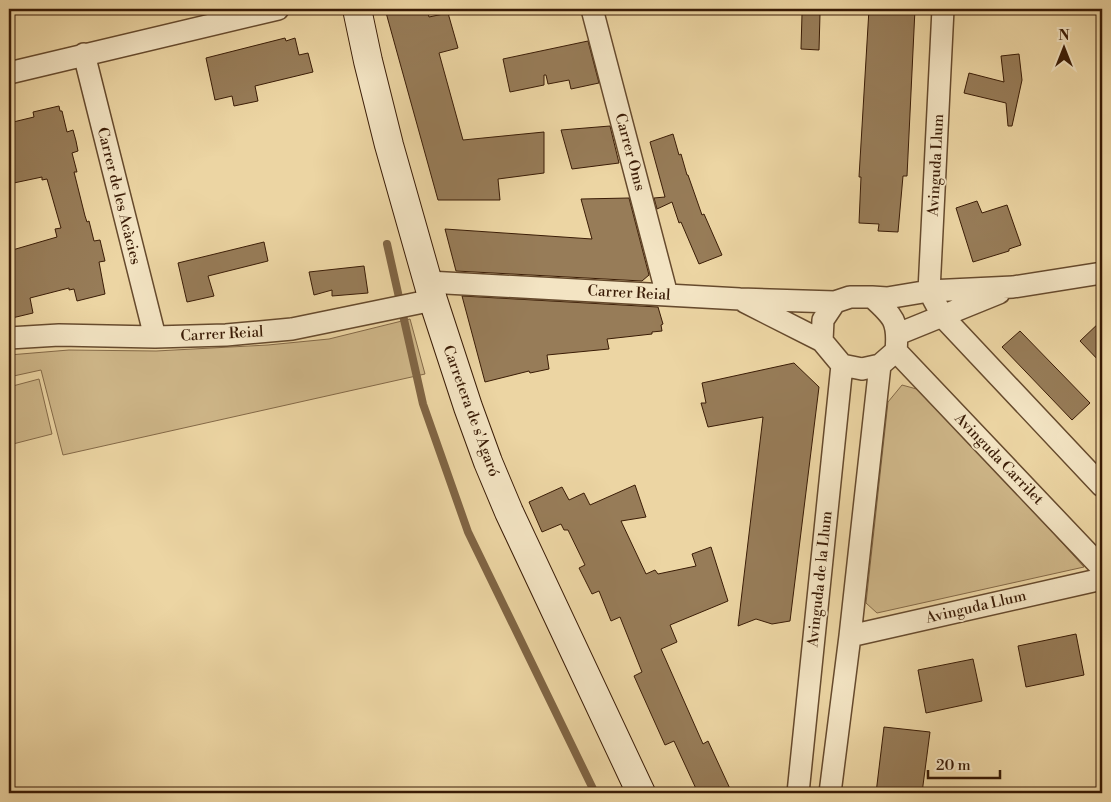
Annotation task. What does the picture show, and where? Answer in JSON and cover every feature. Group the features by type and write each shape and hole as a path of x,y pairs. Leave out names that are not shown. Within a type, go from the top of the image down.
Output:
{"street":[{"path":"9,73 278,9"},
{"name":"Carretera de s'Agaró","path":"357,9 425,295 495,479 550,602 641,793"},
{"name":"Carrer Oms","path":"592,9 667,295"},
{"name":"Avinguda Llum","path":"929,291 943,9"},
{"name":"Carrer de les Acàcies","path":"84,54 155,337"},
{"path":"880,365 862,369 842,365 822,340 823,320 835,302 850,297 887,298 929,291 1013,287 1102,273"},
{"path":"830,793 850,636 880,365 897,342 943,317 1013,287"},
{"path":"929,291 943,317 1102,486"},
{"name":"Carrer Reial","path":"9,338 59,335 155,337 226,335 292,329 366,314 425,295 667,295 835,302"},
{"path":"872,297 891,314 897,342"},
{"name":"Carrer Reial","path":"740,299 822,340"},
{"name":"Avinguda Carrilet","path":"897,342 1102,568"},
{"name":"Avinguda de la Llum","path":"798,793 842,365"},
{"name":"Avinguda Llum","path":"850,636 1102,579"}],"shaded area":[{"path":"410,319 425,374 63,455 41,370 9,377 9,355 69,350 156,351 268,345 329,339"},
{"path":"39,379 52,434 9,445 9,387"},
{"path":"902,385 924,391 1084,567 877,613 866,603 888,402"}],"building":[{"path":"385,9 427,9 429,17 448,13 458,48 439,53 463,140 544,132 544,173 498,179 500,200 438,200"},
{"path":"869,9 915,9 907,176 903,176 898,232 878,231 879,224 859,223 861,177 859,177"},
{"path":"802,14 820,14 819,50 801,49"},
{"path":"285,38 286,41 295,38 299,55 308,53 313,72 255,86 258,101 234,106 232,96 215,100 206,58"},
{"path":"588,41 599,83 571,89 569,80 548,84 546,75 544,75 544,85 510,92 503,59"},
{"path":"1019,54 1022,80 1012,126 1008,126 1006,103 964,93 969,73 1004,82 1001,56"},
{"path":"59,106 67,132 73,130 76,141 78,151 72,153 77,172 74,172 85,216 87,222 89,221 94,241 100,240 105,261 99,262 105,294 77,301 74,289 69,290 69,288 30,298 33,313 12,318 9,303 9,251 57,237 55,229 61,228 47,179 42,180 42,177 9,184 9,123 34,117 33,112"},
{"path":"610,126 619,163 572,169 561,130"},
{"path":"673,134 702,215 704,214 722,255 699,264 681,222 679,223 672,202 657,209 654,198 665,197 650,142"},
{"path":"629,198 649,275 642,281 456,271 445,229 592,239 581,199"},
{"path":"977,201 982,213 1007,205 1021,245 1009,249 1009,251 973,262 956,208"},
{"path":"264,242 268,261 208,276 214,296 187,302 178,263"},
{"path":"364,266 368,293 332,296 332,290 314,295 309,272"},
{"path":"462,296 658,307 663,324 661,325 662,331 652,332 652,334 607,339 609,349 547,355 549,369 530,373 529,371 485,382"},
{"path":"1102,320 1102,364 1080,341"},
{"path":"1020,331 1090,403 1072,420 1002,347"},
{"path":"794,363 819,387 790,621 772,624 756,619 738,626 763,417 708,427 701,403 706,403 702,383"},
{"path":"635,485 646,517 621,521 646,574 655,570 658,574 696,566 692,554 711,547 728,601 670,625 677,642 661,649 703,744 708,741 732,793 698,793 674,741 665,745 634,676 642,672 620,617 611,621 599,591 592,594 579,568 585,565 568,530 564,530 561,524 542,532 529,502 562,487 569,500 584,493 590,505"},
{"path":"1076,634 1084,675 1026,687 1018,646"},
{"path":"973,659 982,701 926,713 918,670"},
{"path":"884,727 930,732 922,793 876,793"}],"waterway":[{"path":"387,244 423,404 468,532 595,793"}]}
